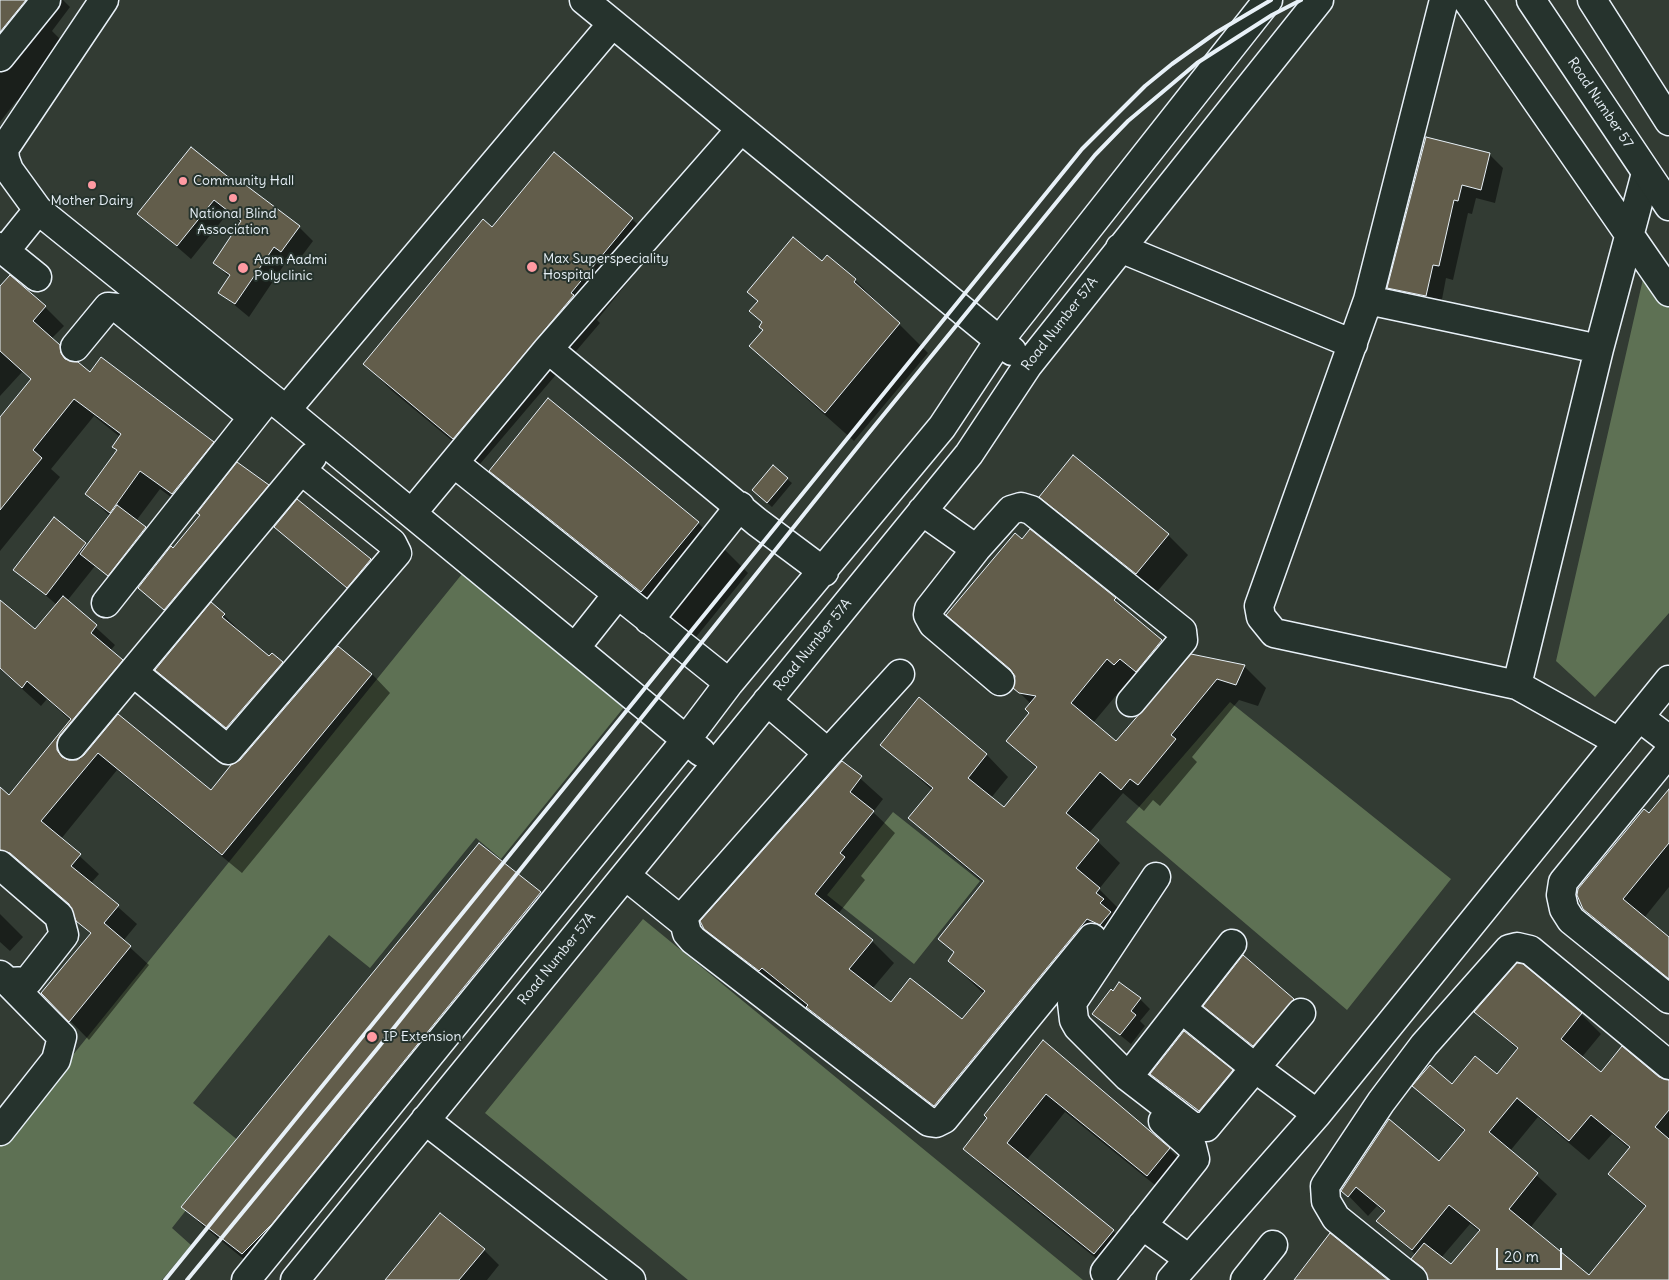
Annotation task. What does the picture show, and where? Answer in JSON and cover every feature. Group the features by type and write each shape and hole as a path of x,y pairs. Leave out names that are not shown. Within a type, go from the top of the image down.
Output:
{"street":[{"path":"0,57 46,0"},
{"path":"104,0 4,149 9,170 38,210 269,408"},
{"path":"584,0 1028,365"},
{"path":"246,1280 686,740 729,683 824,572 942,427 999,341 1268,0"},
{"name":"Road Number 57A","path":"295,1280 969,454 1028,365 1319,0"},
{"path":"1444,0 1368,300 1259,606 1261,617 1274,632 1516,685 1619,742"},
{"path":"1466,0 1631,234 1669,292"},
{"name":"Road Number 57","path":"1532,0 1669,206"},
{"path":"1592,0 1669,121"},
{"path":"106,603 269,408 612,24"},
{"path":"412,513 548,349 741,129"},
{"path":"1516,685 1599,349 1646,173"},
{"path":"37,277 2,249 38,210"},
{"path":"1120,248 1352,344"},
{"path":"1368,300 1599,349"},
{"path":"75,347 108,307 118,308 324,442 716,764"},
{"path":"548,349 757,522 824,572"},
{"path":"72,745 324,442"},
{"path":"454,463 729,683"},
{"path":"133,672 228,750 396,553 392,543 301,470"},
{"path":"649,620 740,506"},
{"path":"1000,681 933,624 928,615 929,609 976,549 1011,510 1021,507 1031,510 1177,625 1182,631 1183,640 1131,702"},
{"path":"922,511 976,549"},
{"path":"576,648 617,595"},
{"path":"683,922 683,917 900,674"},
{"path":"1171,1280 1317,1114 1669,680"},
{"path":"768,701 828,753"},
{"path":"1639,717 1669,740"},
{"path":"1669,752 1563,882 1561,895 1564,909 1571,920 1669,999"},
{"path":"0,865 59,916 64,935 28,981 4,978"},
{"path":"626,876 683,922 693,940 929,1122 944,1119 1092,938"},
{"path":"1156,877 1072,1003 1074,1020 1078,1028 1128,1077 1193,1127 1201,1129 1206,1127 1301,1013"},
{"path":"1128,1077 1232,944"},
{"path":"1413,1280 1336,1218 1326,1201 1325,1186 1381,1102 1424,1045 1509,949 1524,947 1669,1065"},
{"path":"0,1131 56,1060 62,1037 4,978"},
{"path":"1182,1009 1255,1068 1317,1114"},
{"path":"1392,1021 1424,1045"},
{"path":"1058,1030 1195,1152 1195,1159 1105,1272"},
{"path":"425,1120 631,1280"},
{"path":"1142,1225 1189,1259"},
{"path":"1245,1280 1273,1246"}],"green space":[{"path":"1648,257 1669,291 1669,613 1595,697 1556,661"},
{"path":"462,574 625,706 501,859 476,838 370,968 329,935 193,1103 240,1142 172,1228 191,1245 162,1280 0,1280 0,1145"},
{"path":"1230,702 1451,879 1347,1010 1126,822"},
{"path":"893,812 980,881 914,964 827,895"},
{"path":"643,919 1083,1280 688,1280 485,1113"}],"building":[{"path":"0,0 26,0 0,32"},
{"path":"1426,137 1490,153 1481,190 1462,185 1458,201 1454,200 1439,266 1433,265 1426,296 1387,288"},
{"path":"191,147 237,184 239,180 300,226 281,252 274,247 235,304 218,293 230,275 213,263 241,221 214,200 177,246 137,214"},
{"path":"554,152 633,218 571,293 574,295 453,439 363,364 483,219 492,227"},
{"path":"793,237 822,261 827,255 856,279 854,282 900,323 825,413 749,346 763,330 759,327 762,322 749,311 758,301 747,292"},
{"path":"10,275 46,306 33,321 60,345 61,353 65,359 78,362 90,372 101,357 214,442 172,494 140,471 110,513 85,494 117,450 112,447 121,434 74,399 33,450 42,458 0,510 0,417 31,379 0,351 0,286"},
{"path":"548,398 699,522 641,592 489,471"},
{"path":"1073,455 1169,534 1136,574 1039,497"},
{"path":"237,462 269,485 164,610 138,588 171,546 173,548 200,515 197,513"},
{"path":"773,465 788,478 767,503 752,490"},
{"path":"297,499 371,559 347,588 274,527"},
{"path":"117,505 146,527 108,576 80,554"},
{"path":"54,517 86,543 46,595 13,570"},
{"path":"1030,529 1116,598 1114,600 1162,640 1136,672 1120,659 1114,665 1107,659 1071,703 1116,741 1191,654 1245,665 1236,685 1217,679 1171,735 1176,739 1138,785 1130,779 1121,790 1100,772 1066,813 1099,840 1076,868 1100,888 1096,893 1104,899 1100,903 1111,912 1100,925 1087,919 934,1106 806,1007 808,1005 762,968 759,971 704,929 700,921 842,761 862,776 850,792 874,811 840,853 845,857 815,894 873,940 849,969 891,1002 910,978 962,1019 985,991 948,961 954,952 938,939 984,881 908,818 933,788 880,745 919,697 987,754 968,778 1004,807 1037,767 1006,741 1029,713 1025,709 1036,696 1019,693 1013,688 1015,676 1010,669 946,615 1015,533 1022,539"},
{"path":"63,596 97,625 91,633 123,660 60,735 57,742 57,750 62,757 69,760 77,760 84,755 118,714 211,790 231,765 240,760 338,646 372,674 222,855 98,753 41,821 81,854 71,866 119,905 104,923 131,946 69,1022 41,993 91,933 76,921 69,904 10,853 0,850 0,787 9,795 71,719 27,681 22,688 0,668 0,600 35,629"},
{"path":"211,602 225,614 222,617 269,656 272,653 283,662 226,728 155,670"},
{"path":"1669,789 1669,843 1623,899 1669,937 1669,979 1583,909 1577,895 1578,889 1644,809 1649,813"},
{"name":"IP Extension","path":"479,843 541,892 272,1224 242,1254 181,1207"},
{"path":"1243,955 1294,999 1253,1046 1203,1006"},
{"path":"1517,963 1523,964 1582,1013 1561,1039 1601,1072 1622,1046 1659,1077 1669,1080 1669,1110 1655,1127 1669,1139 1669,1280 1428,1280 1423,1268 1411,1259 1424,1243 1451,1264 1480,1230 1449,1205 1412,1250 1376,1221 1385,1211 1356,1187 1348,1197 1341,1191 1389,1119 1439,1161 1465,1130 1412,1086 1430,1065 1452,1084 1475,1056 1497,1074 1518,1048 1474,1012","holes":["1517,1098 1569,1141 1591,1115 1630,1147 1608,1174 1646,1206 1589,1275 1509,1209 1538,1173 1489,1132"]},
{"path":"1119,982 1141,998 1131,1011 1136,1015 1120,1035 1092,1014 1111,989 1113,991"},
{"path":"1184,1031 1233,1070 1199,1111 1150,1074"},
{"path":"1043,1040 1170,1148 1147,1176 1046,1094 1007,1143 1114,1230 1094,1254 963,1149 987,1118 984,1115"},
{"path":"440,1213 485,1249 459,1280 385,1280"},
{"path":"1330,1233 1388,1280 1294,1280"}],"railway":[{"path":"165,1280 1082,149 1145,86 1172,64 1217,32 1271,0"},
{"path":"187,1280 377,1049 868,434 1095,155 1128,121 1197,63 1272,15 1301,0"}],"place":[{"name":"Community Hall","path":"183,181"},
{"name":"Mother Dairy","path":"92,185"},
{"name":"National Blind Association","path":"233,198"},
{"name":"Max Superspeciality Hospital","path":"532,267"},
{"name":"Aam Aadmi Polyclinic","path":"243,268"},
{"name":"IP Extension","path":"372,1037"}]}
